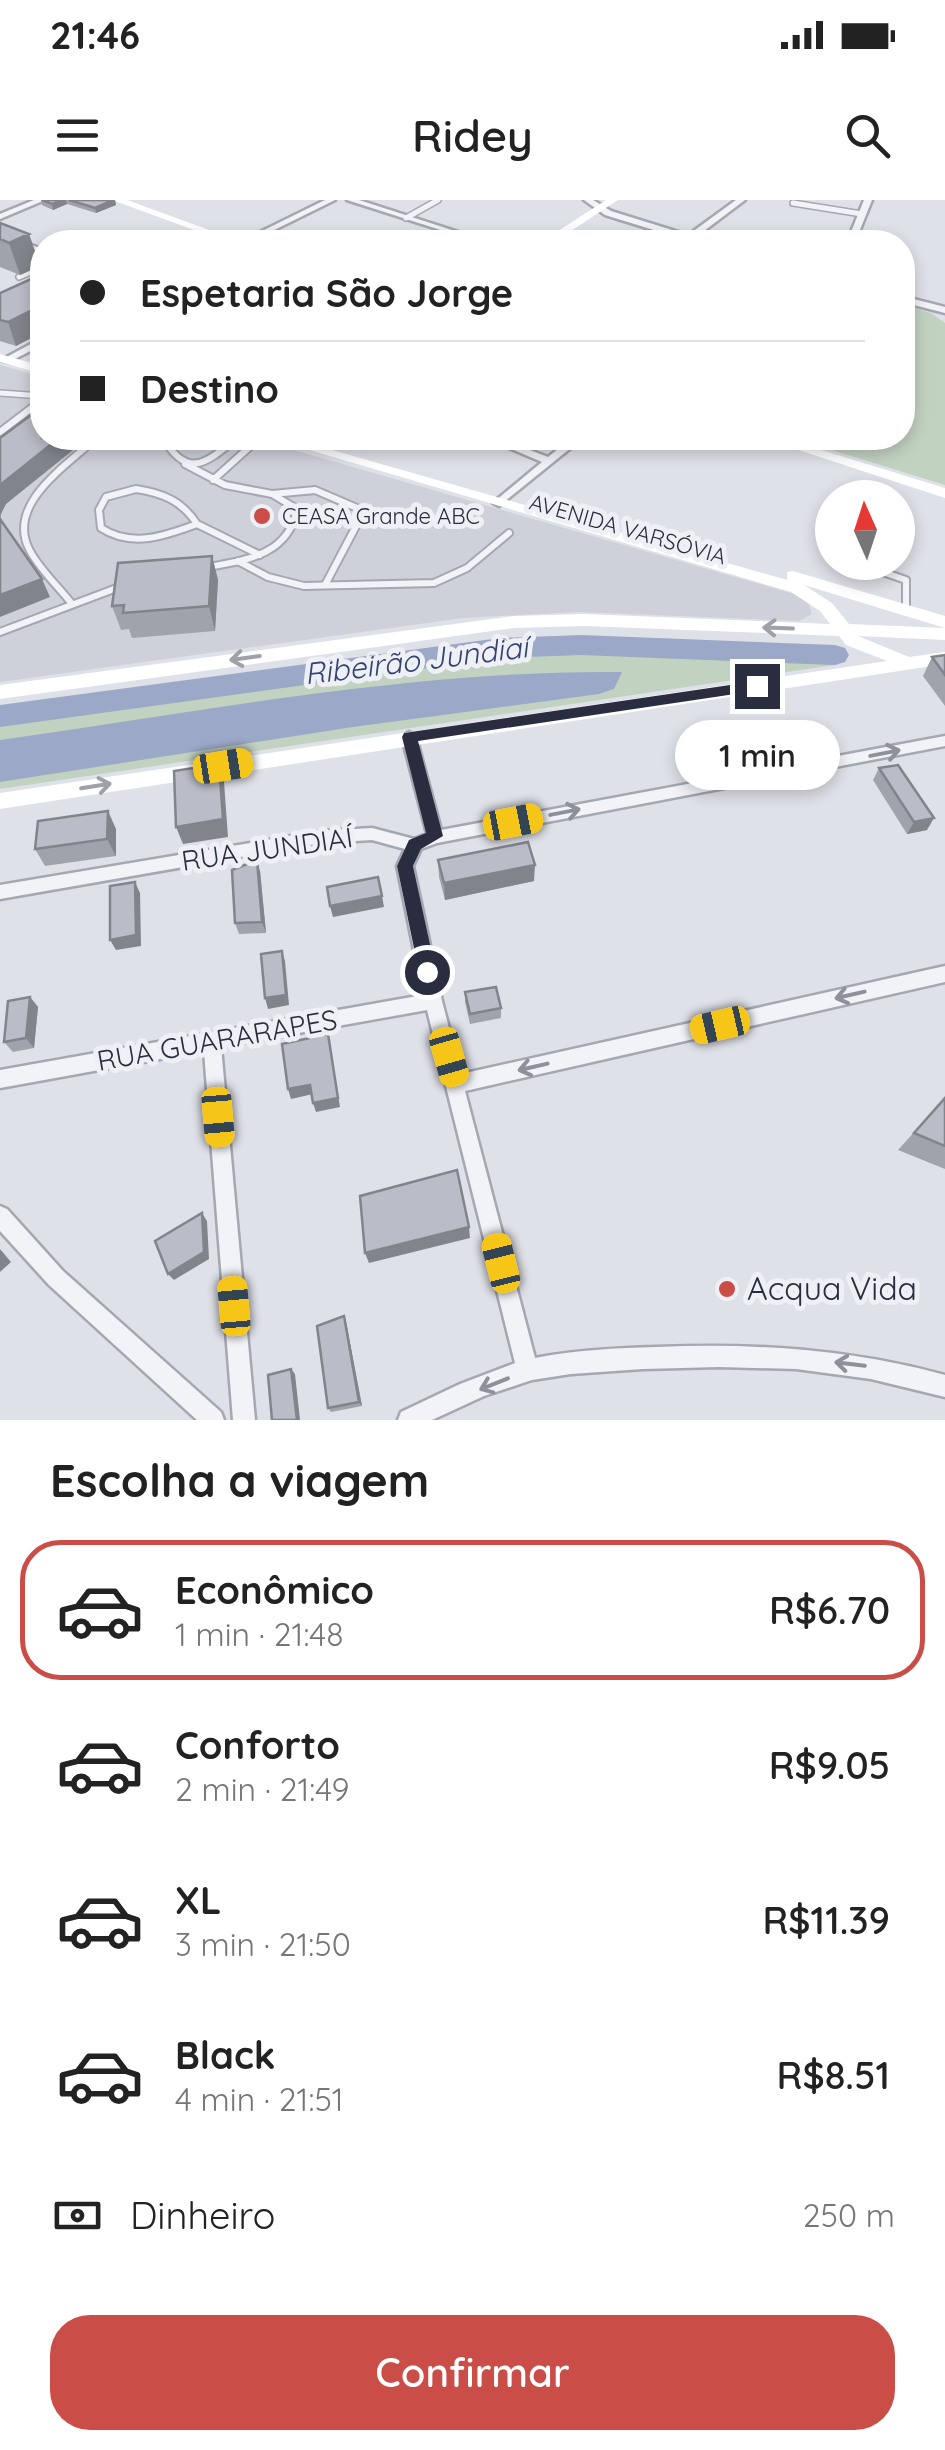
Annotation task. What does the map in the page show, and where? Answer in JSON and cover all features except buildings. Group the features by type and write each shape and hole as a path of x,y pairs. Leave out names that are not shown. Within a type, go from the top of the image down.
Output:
{"main road":[{"path":"117,200 202,230"},
{"path":"566,230 612,200"},
{"path":"4,359 30,360"},
{"path":"4,359 30,367"},
{"name":"AVENIDA VARSÓVIA","path":"321,450 902,607 945,622"},
{"name":"AVENIDA VARSÓVIA","path":"349,450 797,588 818,600 863,648 913,662"},
{"path":"807,450 945,493"},
{"path":"837,624 853,605 902,607"},
{"path":"0,692 514,622 837,624 945,634"},
{"path":"0,801 945,658"}],"street":[{"path":"0,217 42,200"},
{"path":"269,230 331,200"},
{"path":"350,200 446,230"},
{"path":"588,200 597,202 600,208 665,230"},
{"path":"700,230 742,200"},
{"path":"856,230 868,200"},
{"path":"0,236 30,247"},
{"path":"915,302 945,310"},
{"path":"4,359 30,347"},
{"path":"522,450 550,461"},
{"path":"504,499 563,450"},
{"path":"409,737 435,836"},
{"path":"528,1371 433,1002 405,866 415,844 435,836 945,741"},
{"name":"RUA JUNDIAÍ","path":"0,892 321,837 372,834 415,844"},
{"path":"457,1084 945,974"},
{"name":"RUA GUARARAPES","path":"0,1080 433,1002"},
{"path":"212,1041 244,1420"},
{"path":"0,1216 56,1278 213,1420"},
{"path":"409,1420 528,1371 616,1360 706,1355 798,1358 892,1370 945,1386"}],"lane":[{"path":"406,218 438,200"},
{"path":"793,203 862,214"},
{"path":"19,277 30,272"},
{"path":"0,393 30,397"},
{"path":"0,432 30,408"},
{"path":"72,604 27,547 23,517 44,488 84,450"},
{"path":"171,450 184,464 213,480 272,494 296,509 296,522 289,536 260,555 203,568"},
{"path":"184,464 207,462 222,450"},
{"path":"213,480 218,471 245,450"},
{"path":"196,524 171,534 122,539 100,528 97,517 104,500 127,488 157,490 193,514 196,524 260,555"},
{"path":"272,494 315,490 364,511 325,586"},
{"path":"238,561 268,577 304,586 434,583 466,568 509,533"},
{"path":"902,607 906,580"},
{"path":"0,632 132,583"}],"shaded area":[{"name":"CEASA Grande ABC","path":"0,365 30,374 30,450 294,450 794,594 808,602 812,614 799,621 578,612 463,618 0,682"}],"green space":[{"path":"915,308 945,323 945,485 832,450 915,450"},
{"path":"576,649 830,661 834,665 0,789 0,722 457,659"}],"water":[{"path":"622,672 614,689 599,694 353,727 0,782 0,740 388,685 544,673"}],"waterway":[{"name":"Ribeirão Jundiaí","path":"0,716 500,648 581,645 835,655"}],"place":[{"name":"CEASA Grande ABC","path":"262,516"},
{"name":"Acqua Vida","path":"727,1289"}],"route":[{"path":"427,972 405,866 415,844 435,836 409,737 757,686"}]}
